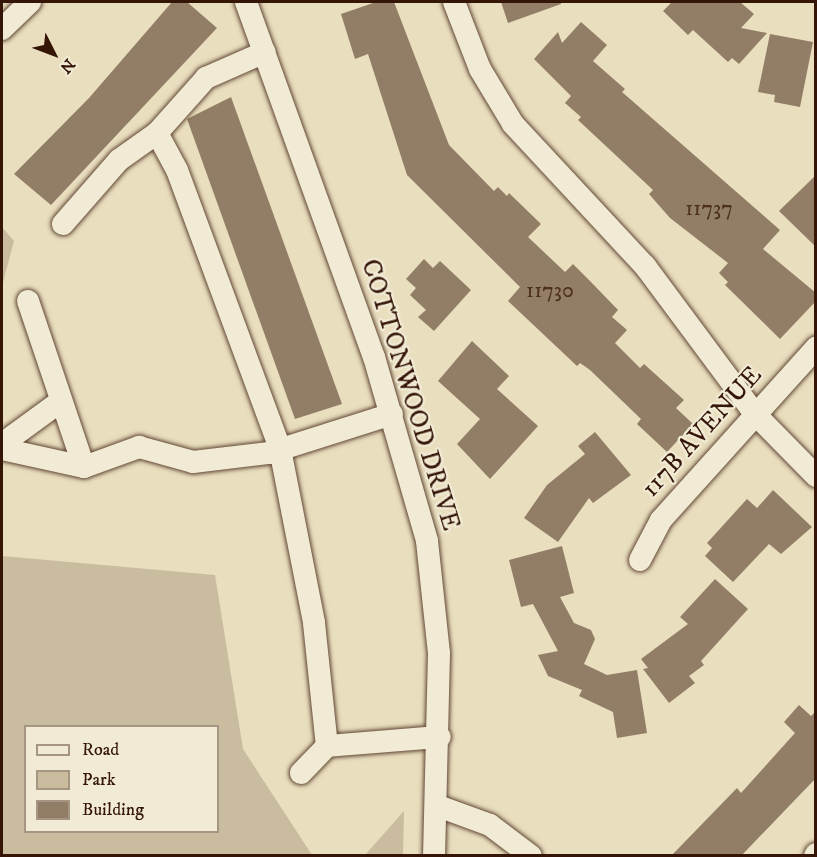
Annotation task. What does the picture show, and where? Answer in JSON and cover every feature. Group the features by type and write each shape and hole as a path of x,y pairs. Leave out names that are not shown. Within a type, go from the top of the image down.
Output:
{"street":[{"path":"2,29 30,2"},
{"name":"COTTONWOOD DRIVE","path":"246,2 392,414 431,567 439,653 440,737 434,855"},
{"path":"454,2 480,69 513,124 645,266 755,414 816,476"},
{"path":"63,224 119,160 157,133 206,78 265,52"},
{"path":"157,133 177,170 280,449 314,623 327,746"},
{"path":"28,302 84,467"},
{"name":"117B AVENUE","path":"640,560 661,520 816,348"},
{"path":"2,444 61,401"},
{"path":"2,449 84,467 139,447 193,462 280,449 392,414"},
{"path":"301,774 327,746 440,737"},
{"path":"438,806 490,825 531,855"}],"green space":[{"path":"2,227 14,241 2,286"},
{"path":"2,556 215,575 243,749 312,855 2,855"},
{"path":"404,811 403,855 365,855"}],"building":[{"path":"172,2 187,2 217,28 51,205 14,174 89,98"},
{"path":"376,2 394,2 449,145 494,191 498,187 507,196 509,193 541,224 528,237 565,272 573,264 618,310 612,317 627,330 615,343 640,368 644,364 684,400 676,408 693,424 667,452 637,424 641,419 590,370 580,363 577,366 508,301 520,287 407,175 368,54 355,59 341,14"},
{"path":"501,2 561,2 561,4 508,23"},
{"path":"672,2 740,2 754,14 741,28 767,33 739,64 732,58 728,62 693,30 688,35 663,11"},
{"path":"581,22 607,45 593,61 625,89 622,92 780,230 763,249 816,293 816,301 780,339 725,285 728,282 719,273 728,263 670,218 649,194 653,190 578,120 581,117 565,103 571,96 534,59 558,32 562,43"},
{"path":"770,34 813,42 800,107 774,102 775,95 758,92"},
{"path":"231,97 342,404 295,419 187,119"},
{"path":"816,175 816,247 779,211"},
{"path":"424,259 433,268 440,261 471,290 434,331 418,317 426,310 410,295 416,288 406,279"},
{"path":"472,341 509,376 497,389 538,426 490,479 457,444 480,419 438,381"},
{"path":"595,432 631,475 593,503 589,498 558,542 524,518 547,485 585,454 578,446"},
{"path":"773,490 812,527 781,554 769,544 733,582 705,556 712,548 707,543 747,499 757,508"},
{"path":"562,546 574,593 560,597 574,623 591,630 595,639 584,664 607,675 637,670 647,733 617,738 613,712 579,696 582,690 548,676 538,655 558,651 533,604 521,607 509,560"},
{"path":"715,579 748,609 701,661 704,665 689,676 695,683 669,703 643,669 648,668 641,659 688,624 680,617"},
{"path":"799,705 811,716 816,711 816,778 742,855 672,855 737,788 741,793 795,733 784,722"}]}
